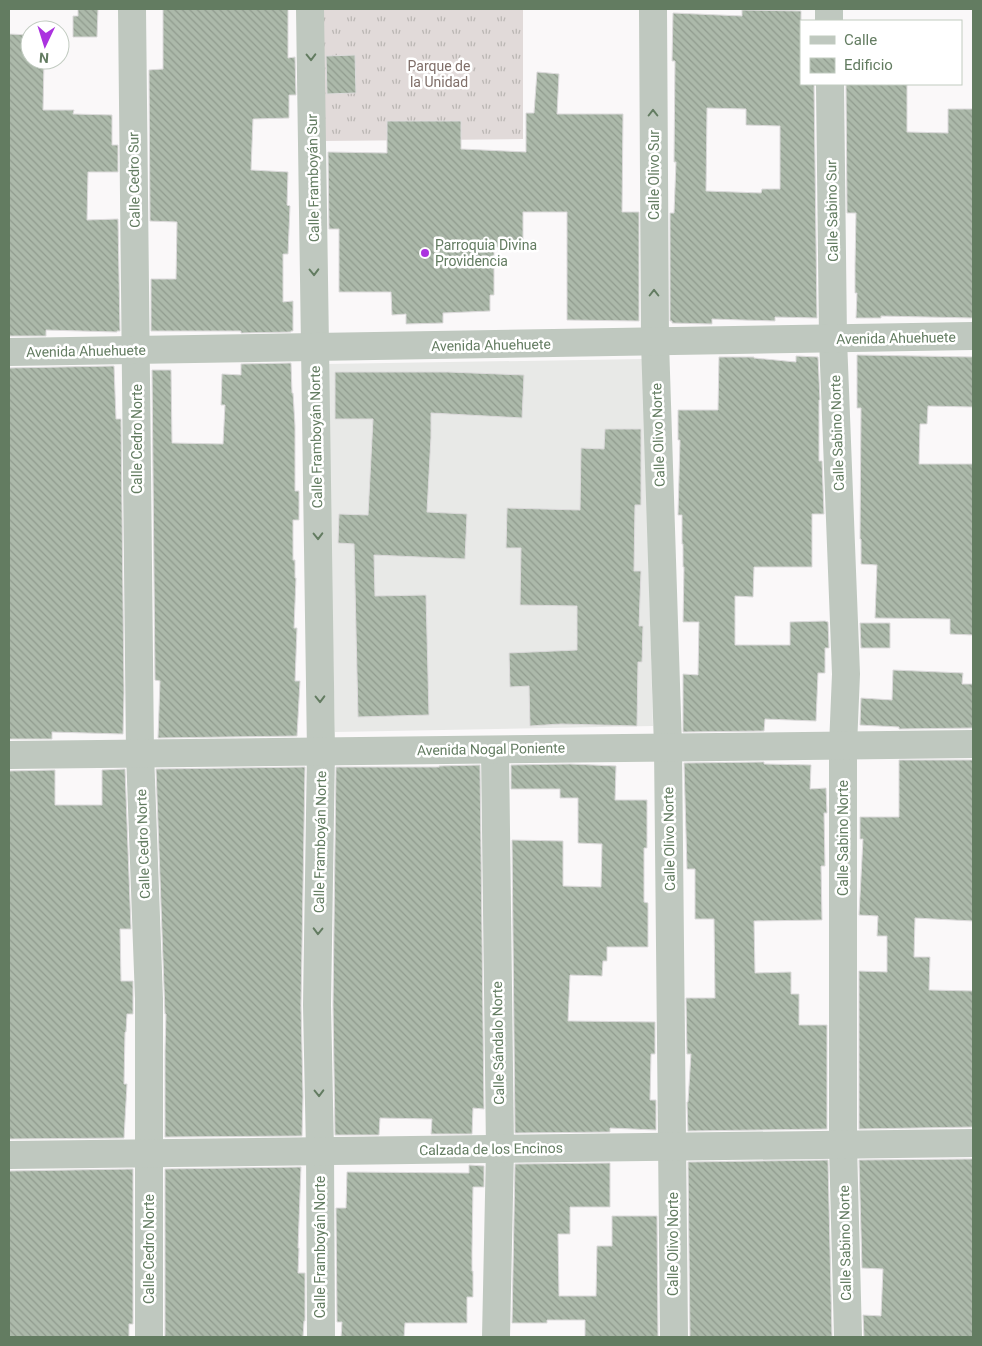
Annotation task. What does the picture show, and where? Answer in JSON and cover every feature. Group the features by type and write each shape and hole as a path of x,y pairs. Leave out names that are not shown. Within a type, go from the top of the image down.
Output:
{"street":[{"name":"Calle Cedro Sur","path":"132,9 137,350"},
{"name":"Calle Framboyán Sur","path":"310,9 315,347"},
{"name":"Calle Olivo Sur","path":"653,9 654,342"},
{"name":"Calle Sabino Sur","path":"830,85 834,339"},
{"name":"Avenida Ahuehuete","path":"9,352 973,336"},
{"name":"Calle Sabino Norte","path":"834,339 846,674 843,746 843,1145 848,1337"},
{"name":"Calle Olivo Norte","path":"654,342 668,747 674,1337"},
{"name":"Calle Framboyán Norte","path":"315,347 321,751 317,1005 321,1337"},
{"name":"Calle Cedro Norte","path":"137,350 140,753 149,999 149,1337"},
{"name":"Avenida Nogal Poniente","path":"9,755 973,744"},
{"name":"Calle Sándalo Norte","path":"494,750 500,1149 496,1337"},
{"name":"Calzada de los Encinos","path":"9,1155 973,1143"}],"shaded area":[{"path":"643,359 653,726 335,732 326,364"}],"green space":[{"name":"Parque de la Unidad","path":"321,9 523,9 523,139 323,141"}],"building":[{"path":"78,9 98,9 97,37 73,37 73,16 78,16"},
{"path":"163,9 288,9 288,58 295,57 296,95 289,95 289,118 253,119 251,170 288,172 287,205 290,206 288,254 283,254 283,302 293,301 293,331 291,332 151,331 151,279 176,279 177,222 150,221 149,70 163,69"},
{"path":"742,10 801,11 800,85 814,85 817,318 775,317 775,321 712,319 712,324 672,323 670,321 670,213 674,213 676,162 674,162 675,61 672,61 673,13 742,16","holes":["707,108 746,109 746,125 780,126 780,189 762,189 761,193 706,191"]},
{"path":"9,34 20,35 20,70 44,70 43,110 74,110 73,114 112,115 112,145 118,145 118,172 88,172 87,220 118,219 120,331 46,330 46,336 9,336"},
{"path":"355,55 356,93 327,94 326,56"},
{"path":"537,72 559,74 557,114 623,114 622,212 639,212 639,321 567,320 567,212 523,212 523,248 494,247 494,295 490,295 490,311 443,313 443,323 406,324 406,314 392,315 391,292 339,292 339,229 329,229 328,152 387,153 387,121 461,121 461,149 526,152 526,113 534,113"},
{"path":"846,85 907,85 907,132 948,133 948,109 973,109 973,318 881,316 881,318 856,318 856,213 847,213"},
{"path":"857,355 973,357 973,407 928,406 927,424 920,424 919,464 973,464 973,635 950,634 950,619 875,618 877,565 861,564 861,408 857,408"},
{"path":"796,356 818,357 820,400 819,461 822,461 824,514 812,514 812,567 754,567 753,597 735,596 735,645 790,645 790,622 828,622 829,648 825,648 825,673 818,673 816,721 765,719 764,731 683,732 683,674 698,675 699,622 683,622 684,567 682,515 678,515 680,440 678,440 678,410 718,410 719,357 754,357 796,362"},
{"path":"291,363 295,426 295,491 299,491 299,520 293,520 293,560 295,560 296,578 294,628 297,628 295,681 300,681 297,736 158,738 160,681 155,680 152,370 171,370 172,443 223,444 225,405 221,405 222,374 241,375 241,364"},
{"path":"114,366 116,419 121,419 123,734 52,732 52,739 9,739 9,368"},
{"path":"335,372 448,372 524,375 522,418 431,413 427,512 467,514 465,559 374,555 375,596 426,595 429,715 358,717 354,544 338,543 339,514 368,515 373,419 335,419"},
{"path":"605,429 641,429 641,505 635,505 634,571 641,571 639,626 643,626 642,662 638,662 637,726 561,724 530,726 529,686 510,687 509,653 577,650 577,606 520,605 521,548 506,548 507,508 580,510 581,448 604,449"},
{"path":"860,623 890,623 890,648 861,648"},
{"path":"893,670 963,673 962,684 973,684 973,728 899,729 899,727 860,725 861,698 892,700"},
{"path":"899,760 973,760 973,921 915,918 914,957 930,957 929,990 973,991 973,1127 859,1129 859,971 887,972 887,936 877,936 878,916 859,915 863,839 860,839 860,817 899,817"},
{"path":"764,762 764,764 811,765 810,789 826,788 827,813 824,813 825,866 821,866 822,920 754,921 755,973 791,972 791,994 799,994 799,1025 827,1025 827,1129 688,1131 687,1102 691,1054 687,1054 686,998 715,998 714,919 695,919 695,869 687,869 684,763"},
{"path":"570,764 616,766 615,800 647,800 647,848 644,848 644,902 648,903 648,947 607,947 607,961 603,961 602,976 570,975 568,1021 655,1022 655,1054 651,1054 650,1100 656,1100 656,1130 610,1128 610,1132 515,1133 512,840 563,841 563,886 601,887 602,844 578,843 578,798 560,798 560,789 511,789 511,765"},
{"path":"480,765 484,1109 473,1108 472,1134 431,1134 432,1119 380,1118 379,1135 335,1135 333,1005 336,767"},
{"path":"305,767 301,1005 302,1136 165,1137 166,1014 156,769"},
{"path":"125,769 131,929 120,929 121,981 133,981 133,1014 127,1014 125,1032 124,1084 127,1084 124,1138 9,1139 9,771 55,770 55,805 102,805 102,770"},
{"path":"973,1159 973,1337 864,1337 863,1315 881,1316 883,1269 862,1268 859,1160"},
{"path":"828,1160 832,1337 690,1337 688,1162"},
{"path":"610,1163 610,1207 570,1207 570,1234 558,1234 559,1296 596,1296 597,1246 612,1246 612,1216 657,1216 658,1337 585,1337 585,1320 547,1320 547,1323 512,1323 515,1164"},
{"path":"469,1165 484,1166 484,1187 473,1187 473,1297 467,1297 467,1323 405,1323 404,1337 341,1337 342,1322 337,1322 336,1208 346,1208 347,1172 469,1173"},
{"path":"301,1167 298,1273 305,1273 303,1337 165,1337 165,1169"},
{"path":"133,1169 133,1324 129,1324 129,1337 9,1337 9,1171"}],"place":[{"name":"Parroquia Divina Providencia","path":"425,253"}]}
